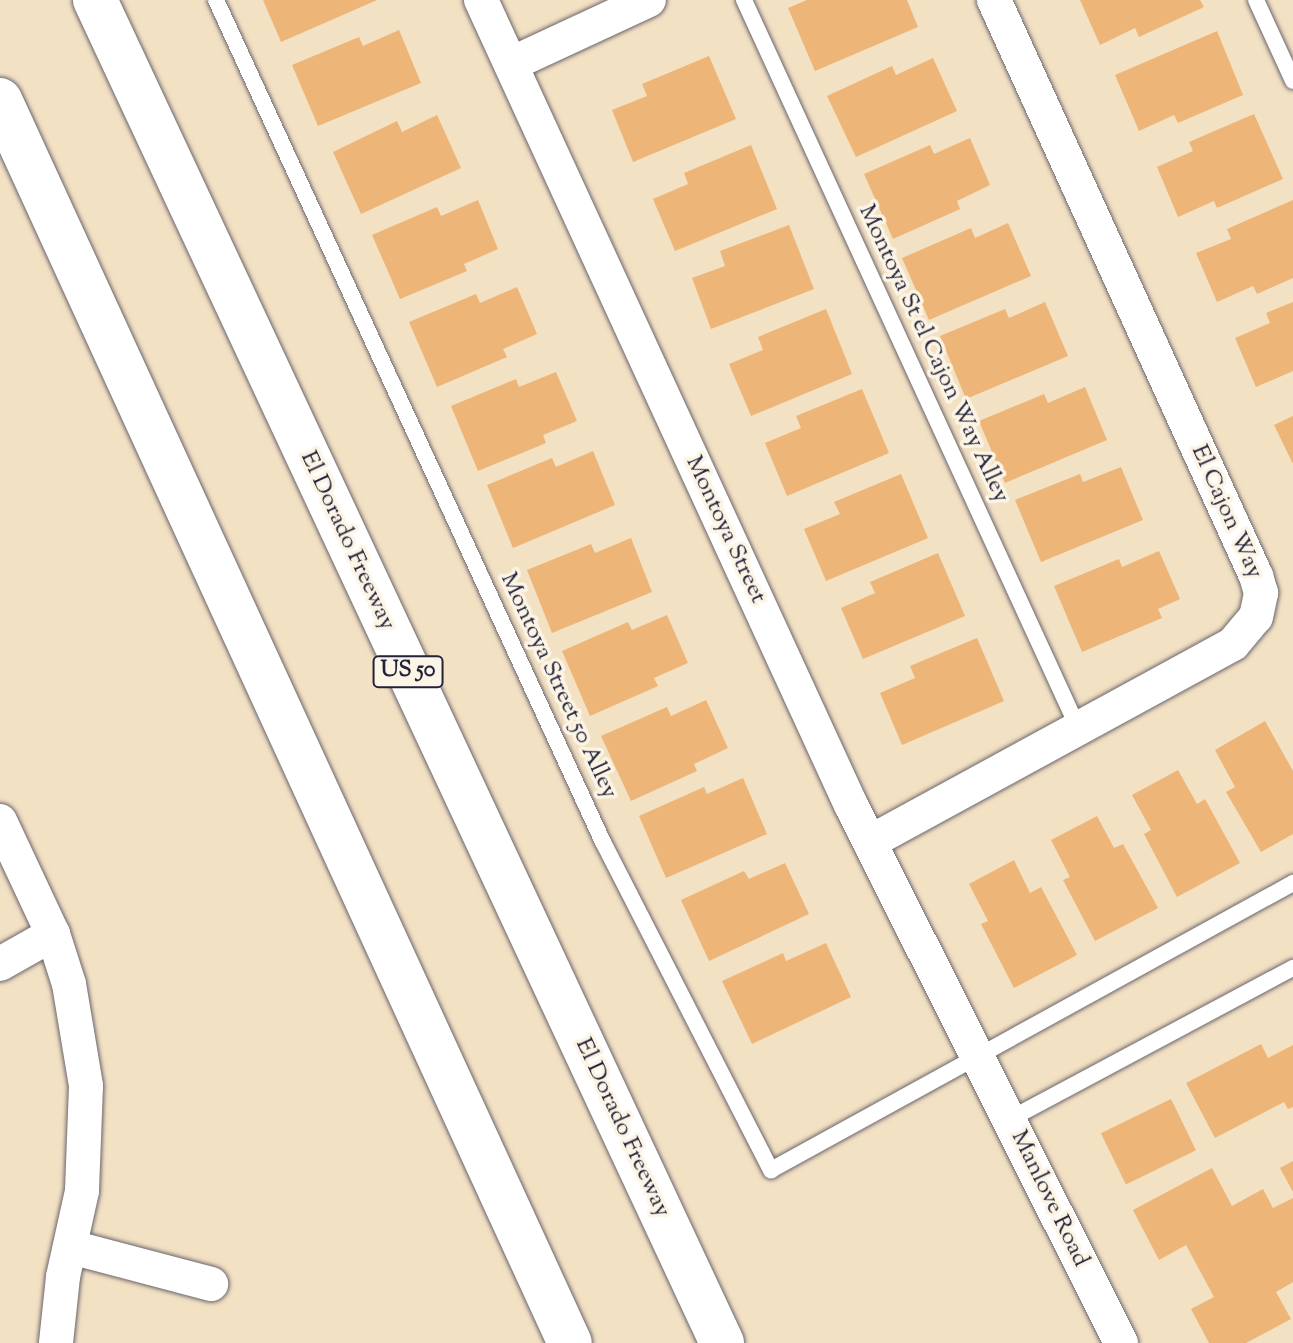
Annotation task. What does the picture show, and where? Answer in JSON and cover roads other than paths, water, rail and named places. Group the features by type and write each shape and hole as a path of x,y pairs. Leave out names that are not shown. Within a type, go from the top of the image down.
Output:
{"highway":[{"name":"El Dorado Freeway","path":"95,0 722,1343"},
{"path":"0,100 570,1343"}],"street":[{"name":"Montoya Street","path":"481,0 870,842 978,1055"},
{"path":"511,64 649,0"},
{"name":"El Cajon Way","path":"870,842 1233,644 1256,617 1261,593 1256,576 994,0"},
{"path":"0,821 53,934 69,984 86,1086 82,1191 63,1277 56,1343"},
{"path":"0,964 53,934"},
{"name":"Manlove Road","path":"978,1055 1121,1343"},
{"path":"71,1247 211,1284"}],"lane":[{"name":"Montoya Street 50 Alley","path":"216,0 603,842 771,1170 978,1055"},
{"name":"Montoya St el Cajon Way Alley","path":"744,0 1078,728"},
{"path":"1256,0 1293,81"},
{"path":"978,1055 1293,883"},
{"path":"1010,1119 1293,968"}]}
